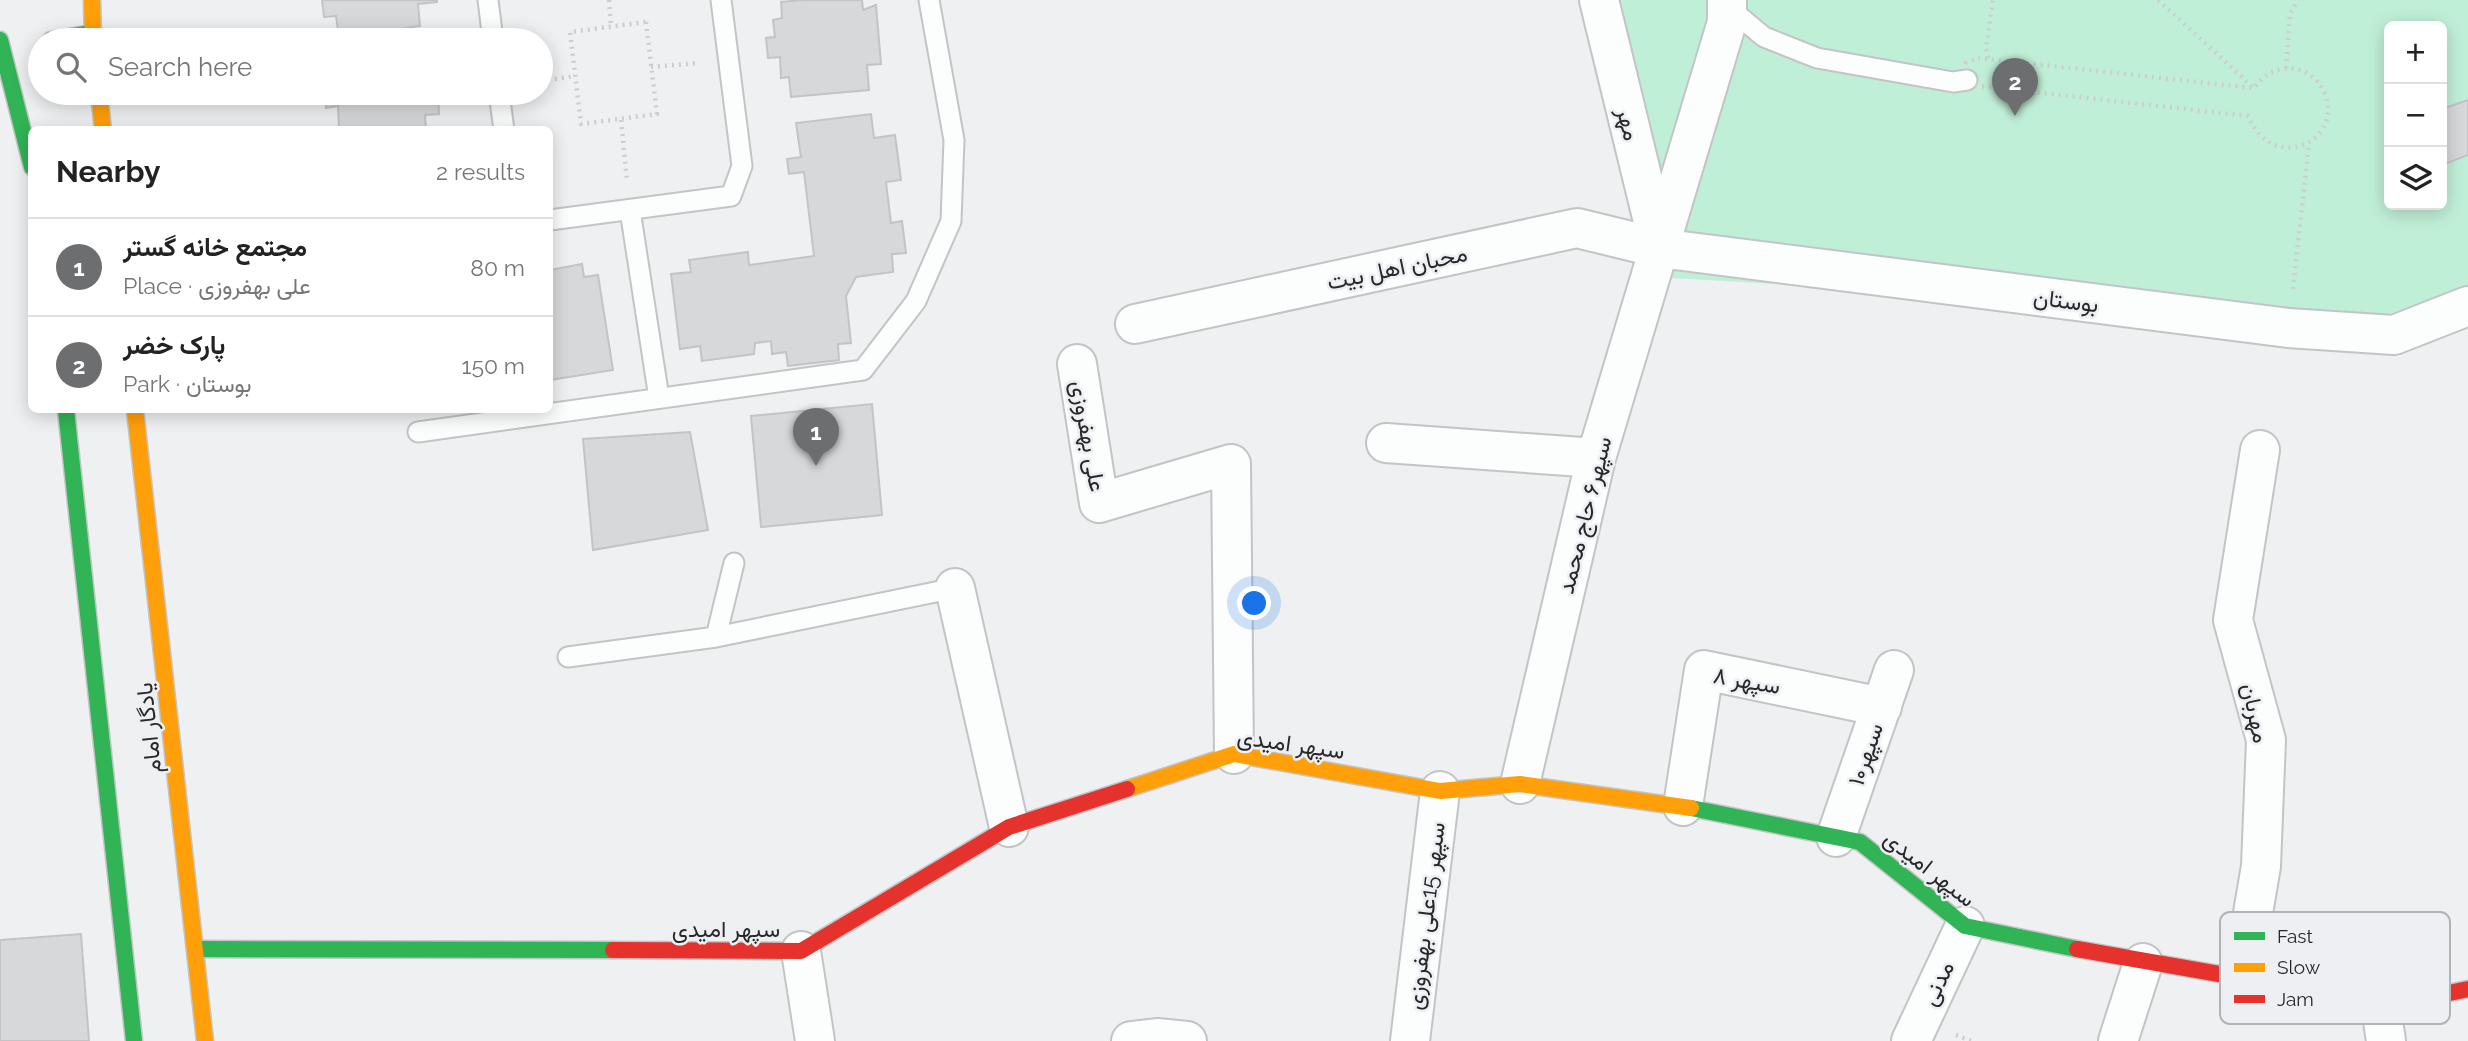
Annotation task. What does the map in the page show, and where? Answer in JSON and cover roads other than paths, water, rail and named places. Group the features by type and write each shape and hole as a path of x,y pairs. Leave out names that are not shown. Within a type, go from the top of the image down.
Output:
{"street":[{"path":"92,0 92,28"},
{"name":"مهر","path":"1599,0 1659,248"},
{"name":"سپهر۶ حاج محمد","path":"1520,784 1596,458 1727,22 1727,3"},
{"path":"7,45 28,147"},
{"path":"100,105 103,126"},
{"name":"محبان اهل بیت","path":"1135,324 1577,228 1659,248"},
{"name":"بوستان","path":"1659,248 2288,328 2394,335 2468,306"},
{"name":"علی بهفروزی","path":"1077,364 1099,503 1231,464 1234,754"},
{"name":"یادگار امام","path":"66,413 134,1041"},
{"name":"یادگار امام","path":"135,413 205,1041"},
{"path":"1386,443 1596,458"},
{"name":"مهربان","path":"2253,912 2261,866 2266,740 2233,620 2260,450"},
{"path":"955,588 1009,827"},
{"name":"سپهر ۸","path":"1683,806 1704,670 1882,707"},
{"name":"سپهر۱۰","path":"1836,837 1894,670"},
{"name":"سپهر امیدی","path":"196,949 801,951 1009,827 1234,754 1440,791 1520,784 1683,806 1860,842 1965,926 2143,963 2220,975"},
{"name":"سپهر 15علی بهفروزی","path":"1410,1041 1440,791"},
{"name":"مدنی","path":"1911,1041 1965,926"},
{"path":"801,951 815,1041"},
{"path":"2118,1041 2143,963"},
{"path":"2450,996 2468,989"},
{"path":"1131,1041 1157,1038 1187,1041"}],"lane":[{"path":"488,0 492,28"},
{"path":"553,220 731,196 742,166 721,0"},
{"path":"553,413 863,370 916,301 951,221 954,140 929,0"},
{"path":"1727,3 1765,37 1816,58 1953,82 1967,80"},
{"path":"501,105 503,126"},
{"path":"630,210 659,398"},
{"path":"418,432 553,413"},
{"path":"716,637 733,563"},
{"path":"568,657 716,637 955,588"}],"place":[{"name":"پارک خضر","path":"2015,116"},
{"name":"مجتمع خانه گستر","path":"816,466"}]}
